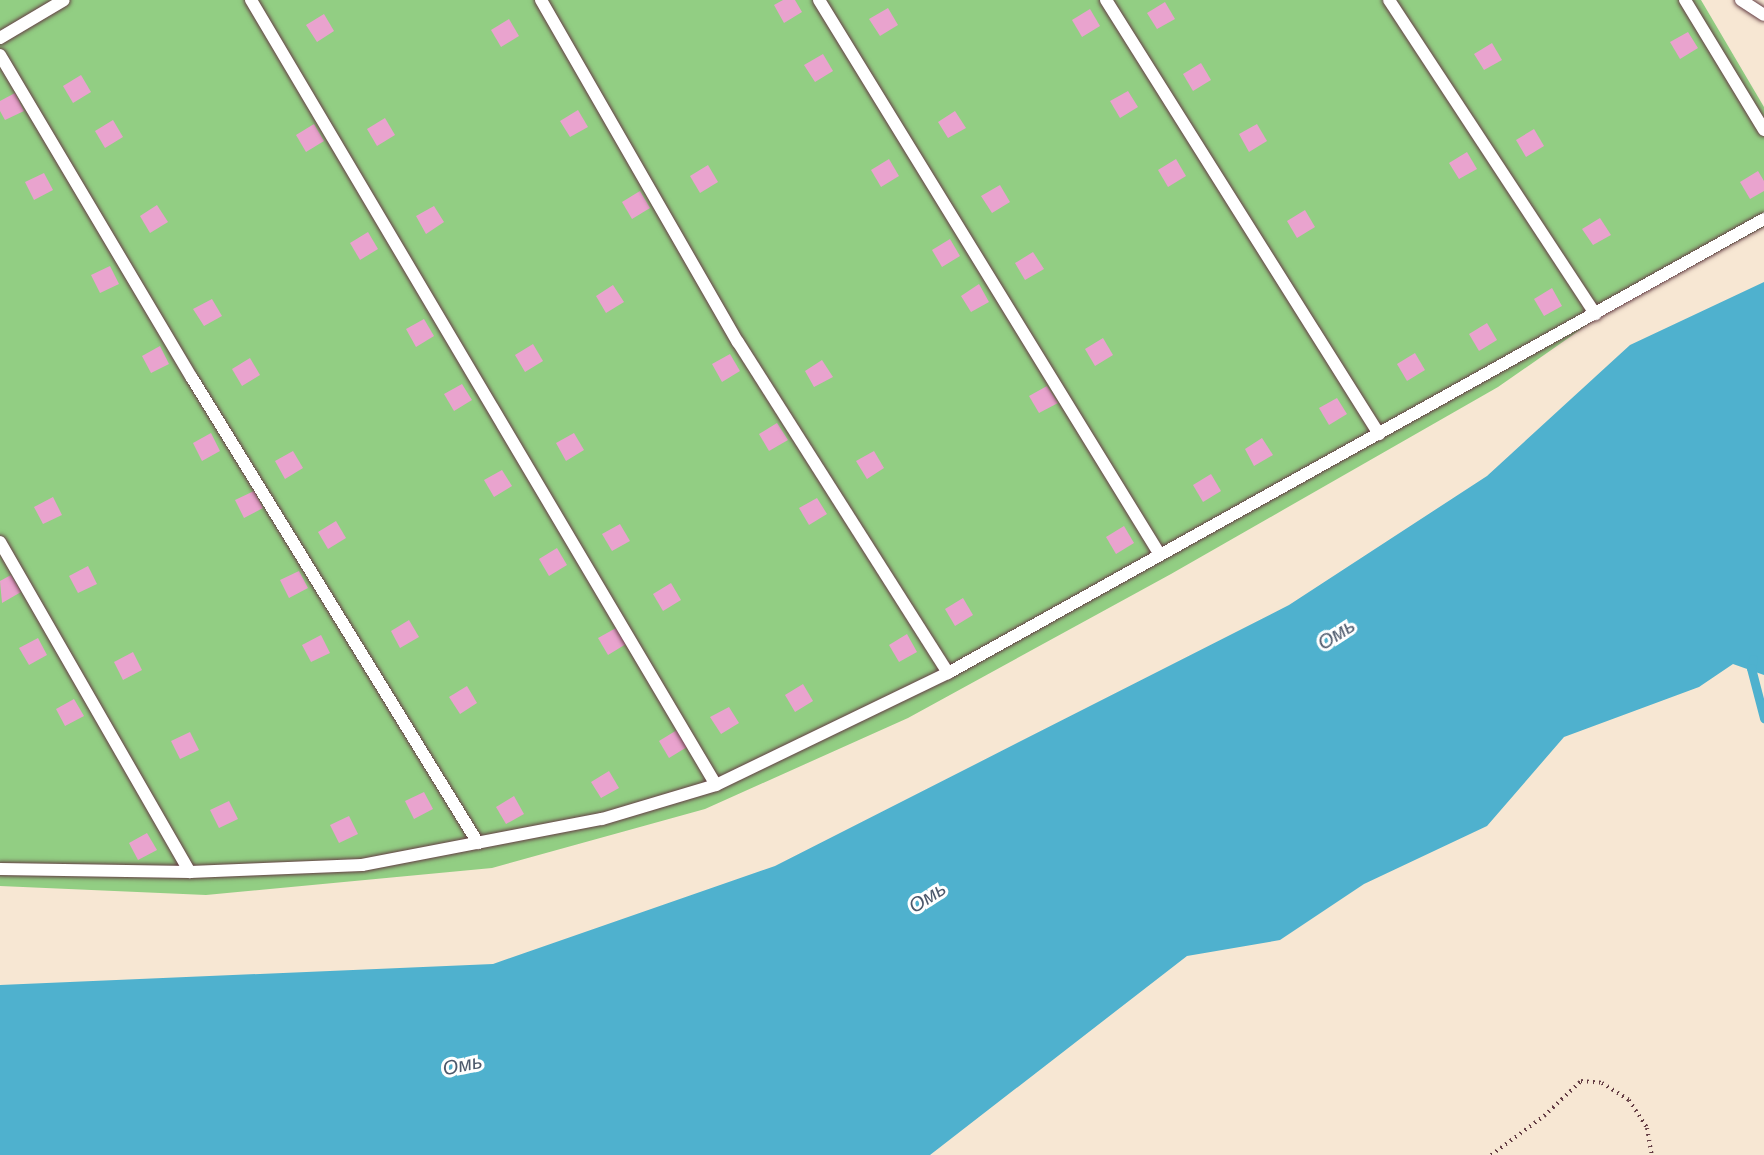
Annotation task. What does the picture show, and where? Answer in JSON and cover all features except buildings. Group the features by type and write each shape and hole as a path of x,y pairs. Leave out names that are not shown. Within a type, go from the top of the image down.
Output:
{"lane":[{"path":"0,38 64,0"},
{"path":"251,0 716,785"},
{"path":"541,0 738,342 948,673"},
{"path":"819,0 1160,555"},
{"path":"1106,0 1378,435"},
{"path":"1389,0 1595,314"},
{"path":"1684,0 1764,130"},
{"path":"1741,0 1764,15"},
{"path":"0,55 204,398 478,843"},
{"path":"0,869 190,872 362,865 602,819 716,785 948,673 1764,219"},
{"path":"0,542 190,872"}],"path":[{"path":"1491,1155 1544,1116 1581,1082 1602,1083 1629,1100 1647,1128 1653,1155"}],"green space":[{"path":"0,0 1701,0 1764,107 1764,227 1597,318 1498,387 1171,574 908,718 705,809 492,868 206,895 0,886"}],"water":[{"name":"Омь","path":"1764,282 1764,675 1733,664 1699,687 1564,737 1487,826 1364,884 1280,940 1187,956 930,1155 0,1155 0,985 493,964 775,866 1289,605 1487,476 1630,345"}],"waterway":[{"path":"1753,659 1751,668 1764,718"}]}
